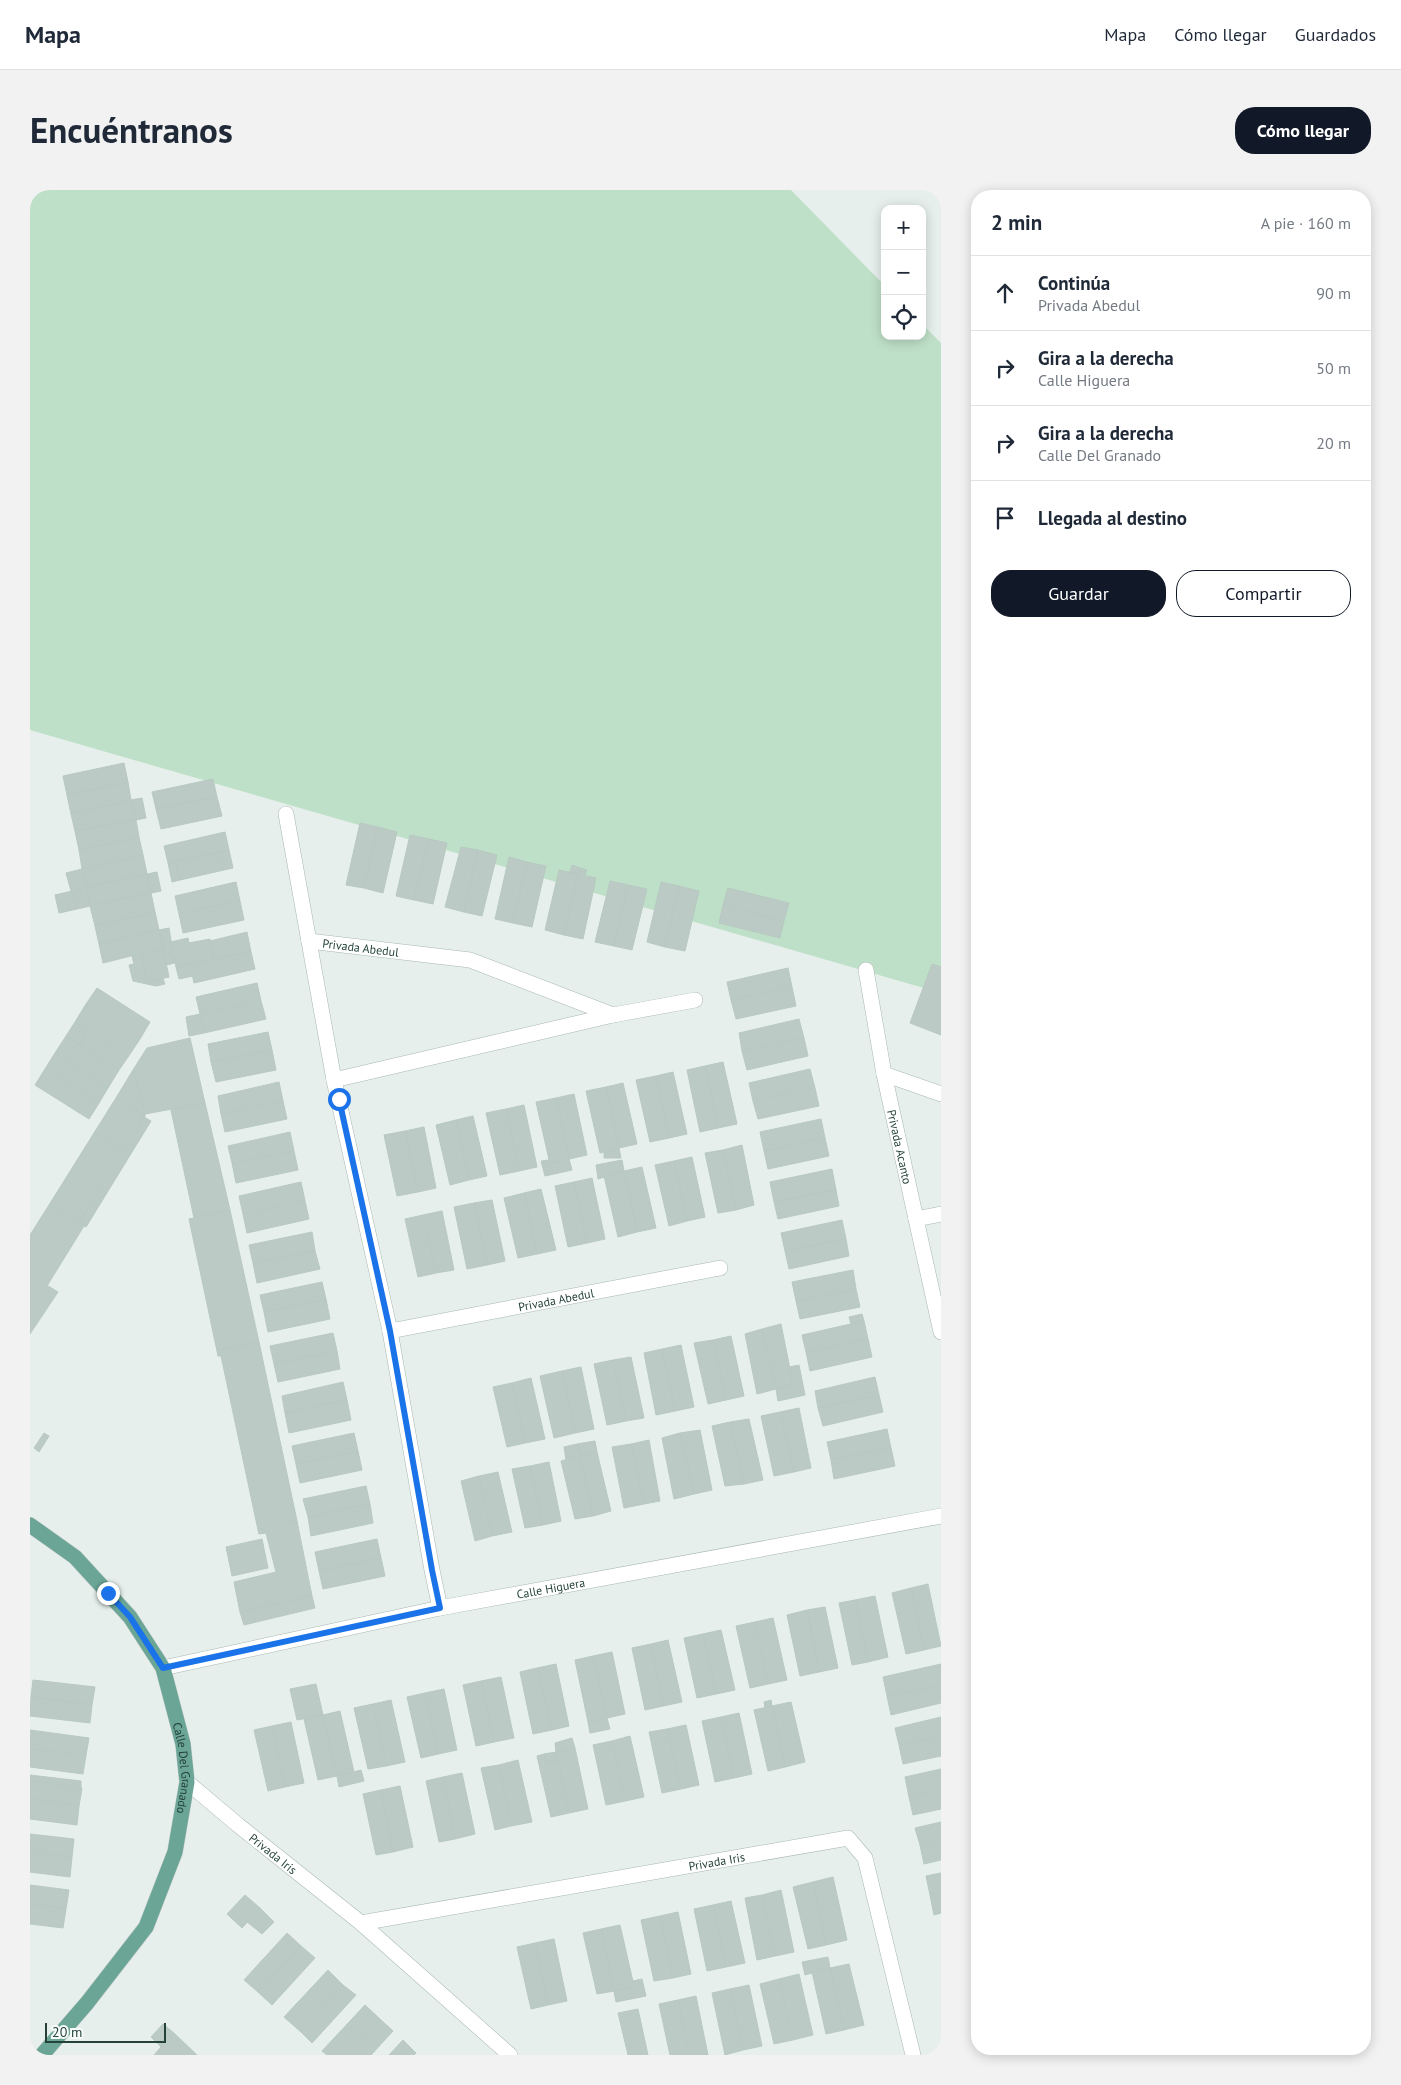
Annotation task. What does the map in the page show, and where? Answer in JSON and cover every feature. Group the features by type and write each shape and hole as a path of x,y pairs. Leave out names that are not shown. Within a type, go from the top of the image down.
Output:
{"main road":[{"name":"Calle Del Granado","path":"30,1525 74,1557 130,1617 163,1668 183,1744 187,1782 175,1852 146,1927 87,2003 42,2055"}],"street":[{"name":"Privada Abedul","path":"286,814 334,1080 390,1331 440,1608"},
{"name":"Privada Abedul","path":"309,942 470,960 613,1015"},
{"name":"Privada Acanto","path":"866,970 884,1074 941,1332"},
{"path":"334,1080 613,1015 695,1000"},
{"path":"884,1074 941,1094"},
{"path":"916,1219 941,1214"},
{"name":"Privada Abedul","path":"390,1331 720,1268"},
{"name":"Calle Higuera","path":"163,1668 440,1608 941,1516"},
{"name":"Privada Iris","path":"187,1782 361,1923 510,2055"},
{"name":"Privada Iris","path":"361,1923 848,1838 865,1858 913,2055"}],"green space":[{"path":"30,190 791,190 881,282 881,340 926,340 926,328 941,343 941,993 30,730"}],"building":[{"path":"124,763 128,782 67,795 63,776"},
{"path":"213,779 217,797 156,809 152,792"},
{"path":"128,782 131,800 71,814 67,795"},
{"path":"217,797 222,816 161,829 156,809"},
{"path":"142,798 146,818 136,820 131,800"},
{"path":"131,800 136,820 75,831 71,814"},
{"path":"136,820 139,837 79,850 75,831"},
{"path":"360,823 378,827 364,888 346,885"},
{"path":"378,827 397,832 383,893 364,888"},
{"path":"225,832 229,850 168,863 164,846"},
{"path":"410,835 429,839 414,900 396,896"},
{"path":"139,837 143,855 82,869 79,850"},
{"path":"429,839 447,843 433,904 414,900"},
{"path":"461,847 478,850 464,912 445,907"},
{"path":"229,850 233,868 224,870 219,852"},
{"path":"478,850 497,855 482,916 464,912"},
{"path":"219,852 224,870 180,880 175,862"},
{"path":"143,855 147,874 87,887 82,869"},
{"path":"509,857 527,862 513,923 495,919"},
{"path":"175,862 180,880 172,882 168,863"},
{"path":"527,862 546,866 532,927 513,923"},
{"path":"572,865 580,868 578,874 570,872"},
{"path":"580,868 587,870 585,875 578,874"},
{"path":"82,869 87,887 71,891 66,873"},
{"path":"559,870 578,874 564,935 545,930"},
{"path":"157,872 161,891 151,893 147,874"},
{"path":"147,874 151,893 90,906 87,887"},
{"path":"578,874 596,878 583,939 564,935"},
{"path":"610,881 628,885 614,946 595,942"},
{"path":"236,882 240,901 179,914 175,896"},
{"path":"661,882 679,886 665,947 647,942"},
{"path":"628,885 647,889 632,950 614,946"},
{"path":"679,886 699,891 685,951 665,947"},
{"path":"87,887 90,906 77,909 72,891"},
{"path":"728,888 789,903 784,921 723,905"},
{"path":"72,891 77,909 59,913 55,895"},
{"path":"151,893 155,912 95,926 90,906"},
{"path":"240,901 244,920 183,933 179,914"},
{"path":"723,905 784,921 780,938 719,923"},
{"path":"155,912 159,930 99,944 95,926"},
{"path":"169,928 173,952 164,954 159,930"},
{"path":"159,930 163,948 103,963 99,944"},
{"path":"247,932 251,952 214,960 210,941"},
{"path":"188,938 189,943 210,939 214,960 176,967 171,942"},
{"path":"163,948 169,977 147,982 142,954"},
{"path":"173,952 175,963 166,965 164,954"},
{"path":"251,952 255,969 194,983 190,964"},
{"path":"142,954 147,982 163,979 165,984 156,986 133,981 129,965 134,964 132,956"},
{"path":"190,964 193,976 179,979 176,967"},
{"path":"932,964 941,967 941,1035 910,1023"},
{"path":"788,968 792,987 731,1000 727,982"},
{"path":"257,983 261,1001 200,1014 196,997"},
{"path":"792,987 796,1006 736,1019 731,1000"},
{"path":"97,988 150,1022 140,1039 86,1004"},
{"path":"261,1001 266,1019 204,1033 200,1014"},
{"path":"86,1004 140,1039 128,1057 75,1022"},
{"path":"200,1014 204,1033 189,1036 186,1017"},
{"path":"799,1019 804,1038 742,1051 739,1033"},
{"path":"75,1022 88,1031 79,1045 66,1036"},
{"path":"88,1031 128,1057 119,1070 79,1045"},
{"path":"268,1032 272,1050 211,1062 208,1044"},
{"path":"66,1036 119,1070 108,1088 55,1053"},
{"path":"190,1038 205,1103 145,1114 133,1070 147,1048"},
{"path":"804,1038 808,1056 747,1070 742,1051"},
{"path":"272,1050 276,1070 216,1082 211,1062"},
{"path":"55,1053 108,1088 99,1103 45,1069"},
{"path":"723,1062 737,1124 718,1128 705,1066"},
{"path":"705,1066 718,1128 700,1132 687,1070"},
{"path":"45,1069 99,1103 89,1119 35,1085"},
{"path":"810,1069 815,1088 753,1101 749,1083"},
{"path":"133,1070 145,1114 145,1116 116,1098"},
{"path":"673,1072 687,1134 669,1138 656,1076"},
{"path":"656,1076 669,1138 650,1142 636,1080"},
{"path":"279,1082 283,1101 221,1114 218,1096"},
{"path":"623,1083 637,1144 619,1148 606,1087"},
{"path":"606,1087 619,1148 600,1153 586,1091"},
{"path":"815,1088 819,1106 758,1119 753,1101"},
{"path":"574,1094 587,1155 569,1159 556,1098"},
{"path":"116,1098 145,1116 123,1150 94,1133"},
{"path":"556,1098 569,1159 550,1164 536,1102"},
{"path":"283,1101 287,1119 225,1132 221,1114"},
{"path":"205,1103 230,1210 194,1218 171,1110"},
{"path":"524,1105 537,1167 519,1171 506,1109"},
{"path":"506,1109 519,1171 500,1175 486,1113"},
{"path":"473,1116 487,1176 469,1180 456,1120"},
{"path":"144,1117 151,1121 86,1227 79,1223"},
{"path":"821,1119 825,1138 764,1151 760,1132"},
{"path":"456,1120 469,1180 450,1185 436,1125"},
{"path":"424,1127 436,1188 418,1192 405,1131"},
{"path":"405,1131 418,1192 397,1196 384,1135"},
{"path":"290,1132 294,1151 232,1163 228,1146"},
{"path":"94,1133 123,1150 79,1223 49,1205"},
{"path":"825,1138 829,1156 768,1169 764,1151"},
{"path":"742,1145 754,1205 736,1210 723,1150"},
{"path":"619,1148 621,1158 604,1158 604,1152"},
{"path":"723,1150 736,1210 718,1213 705,1153"},
{"path":"294,1151 298,1170 236,1183 232,1163"},
{"path":"692,1157 705,1217 687,1221 674,1161"},
{"path":"569,1159 572,1170 545,1176 541,1161 549,1160 550,1164"},
{"path":"622,1160 624,1171 598,1179 596,1165"},
{"path":"674,1161 687,1221 669,1226 655,1165"},
{"path":"642,1167 656,1228 637,1232 624,1171"},
{"path":"832,1169 836,1190 774,1202 770,1182"},
{"path":"624,1171 637,1232 618,1237 604,1176"},
{"path":"592,1178 605,1239 587,1243 574,1182"},
{"path":"301,1182 305,1201 243,1214 239,1196"},
{"path":"574,1182 587,1243 568,1247 555,1186"},
{"path":"541,1189 556,1250 537,1254 524,1193"},
{"path":"836,1190 839,1206 778,1219 774,1202"},
{"path":"524,1193 537,1254 518,1258 504,1198"},
{"path":"492,1200 505,1261 487,1265 474,1203"},
{"path":"305,1201 309,1219 247,1233 243,1214"},
{"path":"474,1203 487,1265 467,1269 454,1207"},
{"path":"49,1205 84,1226 47,1286 30,1275 30,1235"},
{"path":"230,1210 259,1342 217,1351 189,1219"},
{"path":"442,1211 454,1270 436,1273 423,1215"},
{"path":"423,1215 436,1273 418,1277 405,1219"},
{"path":"842,1220 846,1239 785,1251 781,1233"},
{"path":"312,1232 315,1251 253,1263 249,1245"},
{"path":"846,1239 849,1256 789,1269 785,1251"},
{"path":"315,1251 320,1269 257,1283 253,1263"},
{"path":"853,1270 856,1289 796,1301 792,1282"},
{"path":"30,1275 58,1292 30,1334"},
{"path":"322,1282 326,1299 264,1312 260,1295"},
{"path":"856,1289 860,1307 800,1319 796,1301"},
{"path":"326,1299 330,1319 268,1332 264,1312"},
{"path":"862,1314 864,1321 851,1324 849,1317"},
{"path":"864,1321 868,1339 806,1352 802,1335"},
{"path":"781,1324 793,1384 776,1389 762,1329"},
{"path":"762,1329 776,1389 757,1394 745,1334"},
{"path":"333,1333 337,1351 274,1364 270,1346"},
{"path":"731,1336 744,1396 726,1400 713,1340"},
{"path":"868,1339 872,1357 810,1371 806,1352"},
{"path":"713,1340 726,1400 708,1404 694,1343"},
{"path":"259,1342 297,1521 258,1530 221,1356 218,1356 217,1351"},
{"path":"681,1345 694,1407 675,1411 662,1349"},
{"path":"662,1349 675,1411 656,1415 644,1353"},
{"path":"337,1351 340,1369 278,1382 274,1364"},
{"path":"631,1357 644,1418 626,1421 613,1360"},
{"path":"613,1360 626,1421 607,1425 594,1364"},
{"path":"799,1365 805,1395 778,1401 776,1389 793,1384 789,1367"},
{"path":"581,1367 594,1429 575,1433 562,1371"},
{"path":"562,1371 575,1433 554,1438 540,1376"},
{"path":"875,1377 879,1395 818,1408 815,1391"},
{"path":"531,1378 545,1439 525,1443 512,1383"},
{"path":"343,1382 347,1400 285,1413 282,1396"},
{"path":"512,1383 525,1443 507,1447 493,1387"},
{"path":"879,1395 883,1412 823,1426 818,1408"},
{"path":"347,1400 351,1420 289,1433 285,1413"},
{"path":"799,1408 811,1468 794,1472 780,1412"},
{"path":"780,1412 794,1472 774,1476 761,1416"},
{"path":"749,1419 763,1480 744,1484 730,1422"},
{"path":"730,1422 744,1484 725,1486 712,1426"},
{"path":"887,1429 891,1448 831,1460 827,1442"},
{"path":"700,1430 712,1490 694,1494 680,1433"},
{"path":"44,1433 49,1436 39,1452 34,1448"},
{"path":"354,1433 358,1451 296,1464 292,1446"},
{"path":"680,1433 694,1494 674,1499 662,1438"},
{"path":"649,1440 660,1501 644,1504 631,1444"},
{"path":"595,1441 597,1452 580,1456 577,1444"},
{"path":"577,1444 580,1456 566,1460 564,1447"},
{"path":"631,1444 644,1504 624,1508 612,1447"},
{"path":"891,1448 895,1466 834,1479 831,1460"},
{"path":"358,1451 362,1470 300,1483 296,1464"},
{"path":"597,1452 611,1511 593,1516 580,1456"},
{"path":"580,1456 593,1516 575,1519 561,1461"},
{"path":"549,1462 561,1521 543,1525 530,1466"},
{"path":"530,1466 543,1525 525,1528 512,1469"},
{"path":"498,1472 512,1532 492,1536 479,1476"},
{"path":"479,1476 492,1536 475,1541 461,1481"},
{"path":"366,1486 370,1504 308,1517 303,1499"},
{"path":"370,1504 373,1523 311,1536 308,1517"},
{"path":"297,1521 312,1596 240,1612 234,1582 276,1572 266,1533 259,1534 258,1530"},
{"path":"262,1539 268,1568 232,1576 226,1547"},
{"path":"377,1539 381,1558 319,1571 315,1552"},
{"path":"381,1558 385,1576 323,1589 319,1571"},
{"path":"928,1584 941,1646 924,1650 911,1588"},
{"path":"911,1588 924,1650 906,1654 892,1593"},
{"path":"312,1596 315,1608 244,1625 240,1612"},
{"path":"875,1596 888,1657 868,1662 855,1600"},
{"path":"855,1600 868,1662 852,1665 839,1603"},
{"path":"825,1607 838,1668 819,1672 807,1610"},
{"path":"807,1610 819,1672 800,1676 787,1615"},
{"path":"773,1618 787,1680 768,1684 755,1622"},
{"path":"755,1622 768,1684 750,1688 736,1626"},
{"path":"721,1630 735,1690 716,1694 703,1634"},
{"path":"703,1634 716,1694 697,1698 684,1638"},
{"path":"668,1640 682,1702 663,1706 651,1644"},
{"path":"651,1644 663,1706 645,1710 632,1648"},
{"path":"612,1652 625,1714 607,1718 593,1656"},
{"path":"593,1656 607,1718 588,1722 575,1660"},
{"path":"556,1664 569,1726 552,1730 537,1668"},
{"path":"941,1664 941,1686 887,1696 883,1677"},
{"path":"537,1668 552,1730 533,1734 520,1672"},
{"path":"501,1677 514,1738 494,1742 481,1681"},
{"path":"33,1680 95,1687 92,1705 31,1697"},
{"path":"481,1681 494,1742 476,1746 463,1685"},
{"path":"316,1684 323,1715 297,1720 290,1689"},
{"path":"941,1686 941,1703 891,1715 887,1696"},
{"path":"444,1689 457,1750 438,1754 425,1693"},
{"path":"425,1693 438,1754 421,1758 407,1697"},
{"path":"31,1697 92,1705 90,1723 30,1716"},
{"path":"391,1700 405,1762 386,1766 373,1704"},
{"path":"771,1700 772,1706 765,1708 764,1702"},
{"path":"791,1702 805,1762 785,1767 772,1706"},
{"path":"373,1704 386,1766 368,1769 354,1708"},
{"path":"772,1706 785,1767 768,1771 754,1710"},
{"path":"340,1711 354,1772 337,1776 323,1715"},
{"path":"739,1713 752,1774 734,1778 721,1717"},
{"path":"323,1715 337,1776 318,1780 304,1719"},
{"path":"721,1717 734,1778 715,1782 702,1721"},
{"path":"941,1717 941,1737 899,1745 895,1728"},
{"path":"607,1718 610,1729 590,1733 588,1722"},
{"path":"291,1722 304,1783 285,1787 272,1726"},
{"path":"686,1725 699,1785 681,1789 667,1729"},
{"path":"272,1726 285,1787 268,1791 254,1730"},
{"path":"667,1729 681,1789 662,1793 649,1732"},
{"path":"30,1730 89,1738 86,1755 30,1749"},
{"path":"630,1736 644,1797 625,1801 612,1741"},
{"path":"941,1737 941,1756 903,1764 899,1745"},
{"path":"572,1738 575,1748 556,1752 555,1743"},
{"path":"612,1741 625,1801 606,1805 593,1745"},
{"path":"575,1748 588,1809 569,1813 556,1752"},
{"path":"30,1749 86,1755 83,1774 30,1767"},
{"path":"556,1752 558,1761 546,1763 544,1754"},
{"path":"544,1754 546,1763 558,1761 569,1813 551,1817 537,1756"},
{"path":"518,1760 532,1822 511,1826 499,1765"},
{"path":"499,1765 511,1826 495,1830 481,1768"},
{"path":"941,1769 941,1790 909,1797 905,1777"},
{"path":"361,1770 364,1781 339,1787 337,1776"},
{"path":"462,1773 475,1834 455,1839 443,1777"},
{"path":"30,1775 81,1781 81,1788 30,1781"},
{"path":"443,1777 455,1839 439,1842 426,1781"},
{"path":"30,1781 82,1788 79,1806 30,1799"},
{"path":"400,1786 413,1847 393,1852 381,1790"},
{"path":"381,1790 393,1852 376,1855 363,1794"},
{"path":"941,1790 941,1809 913,1815 909,1797"},
{"path":"30,1799 79,1806 77,1825 30,1819"},
{"path":"941,1822 941,1841 920,1845 915,1828"},
{"path":"30,1834 74,1839 72,1857 30,1852"},
{"path":"941,1841 941,1860 924,1864 920,1845"},
{"path":"30,1852 72,1857 70,1877 30,1872"},
{"path":"941,1873 941,1893 930,1895 926,1876"},
{"path":"833,1877 847,1940 826,1945 813,1882"},
{"path":"813,1882 826,1945 808,1949 793,1887"},
{"path":"30,1885 69,1890 66,1909 30,1904"},
{"path":"781,1890 794,1952 775,1956 762,1895"},
{"path":"941,1893 941,1913 934,1915 930,1895"},
{"path":"245,1895 260,1908 242,1928 227,1914"},
{"path":"762,1895 775,1956 757,1960 745,1898"},
{"path":"731,1901 745,1963 726,1967 713,1905"},
{"path":"30,1904 66,1909 63,1928 30,1924"},
{"path":"713,1905 726,1967 707,1971 694,1909"},
{"path":"260,1908 274,1922 262,1934 247,1922"},
{"path":"678,1912 691,1974 673,1978 660,1916"},
{"path":"660,1916 673,1978 654,1981 641,1920"},
{"path":"620,1925 634,1986 614,1991 601,1929"},
{"path":"601,1929 614,1991 597,1994 583,1933"},
{"path":"287,1933 301,1946 258,1992 244,1980"},
{"path":"554,1939 567,2001 548,2005 535,1943"},
{"path":"535,1943 548,2005 531,2009 517,1947"},
{"path":"301,1946 315,1958 272,2005 258,1992"},
{"path":"828,1957 830,1968 805,1975 802,1962"},
{"path":"849,1964 864,2025 844,2030 830,1968"},
{"path":"830,1968 844,2030 826,2034 812,1972"},
{"path":"328,1970 343,1985 301,2032 284,2017"},
{"path":"799,1974 813,2035 793,2040 779,1979"},
{"path":"642,1979 646,1996 616,2002 614,1991 634,1986 633,1981"},
{"path":"779,1979 793,2040 774,2044 760,1984"},
{"path":"343,1985 356,1995 312,2043 301,2032"},
{"path":"749,1985 762,2046 743,2050 730,1989"},
{"path":"730,1989 743,2050 725,2055 712,1993"},
{"path":"696,1996 708,2055 689,2055 678,2000"},
{"path":"678,2000 689,2055 670,2055 659,2004"},
{"path":"365,2005 380,2019 346,2055 327,2055 322,2051"},
{"path":"638,2009 648,2055 628,2055 618,2013"},
{"path":"380,2019 393,2031 371,2055 346,2055"},
{"path":"163,2024 174,2033 161,2047 151,2037"},
{"path":"174,2033 197,2055 170,2055 161,2047"},
{"path":"403,2040 416,2053 414,2055 389,2055"},
{"path":"161,2047 170,2055 154,2055"}],"route":[{"path":"108,1593 130,1617 163,1668 440,1608 390,1331 339,1099"}]}
